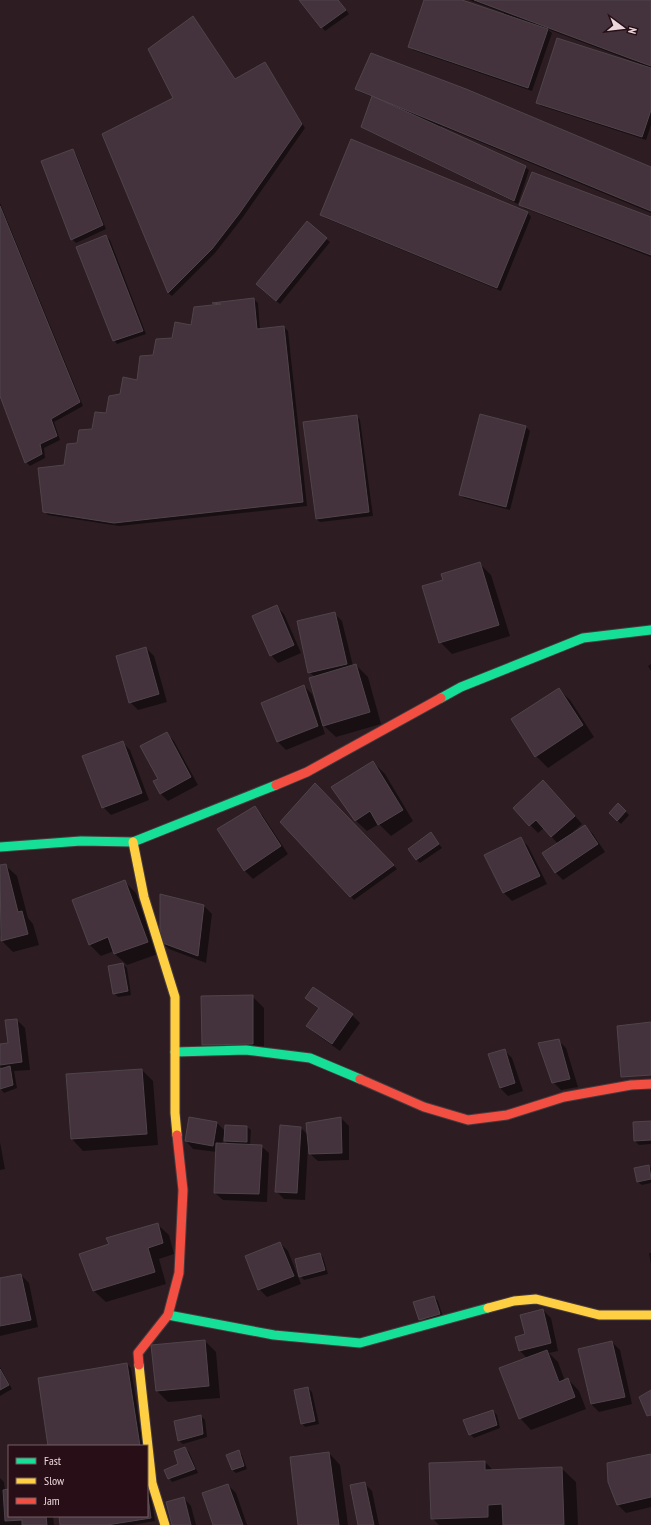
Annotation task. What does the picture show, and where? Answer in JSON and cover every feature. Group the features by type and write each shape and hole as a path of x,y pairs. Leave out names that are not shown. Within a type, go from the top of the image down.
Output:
{"street":[{"path":"0,847 81,841 133,842 307,772 461,687 583,638 651,630"},
{"path":"133,842 144,897 175,997 175,1113 183,1190 179,1273 168,1315 138,1353 148,1445"},
{"path":"175,1052 246,1050 310,1058 424,1107 468,1120 507,1115 564,1098 631,1085 651,1084"},
{"path":"168,1315 274,1335 360,1343 514,1300 536,1300 599,1315 651,1315"},
{"path":"148,1446 152,1483 165,1525"}],"building":[{"path":"299,0 338,0 346,10 321,28"},
{"path":"424,0 462,0 548,29 528,88 408,47"},
{"path":"474,0 651,0 651,66 629,58"},
{"path":"193,16 235,79 265,62 302,124 239,214 212,249 168,293 102,134 173,98 148,49"},
{"path":"557,38 651,68 651,110 642,137 536,103"},
{"path":"371,53 466,89 651,167 651,211 355,89"},
{"path":"372,96 526,166 514,201 361,127"},
{"path":"351,139 528,212 497,288 320,215"},
{"path":"73,149 103,225 71,240 41,161"},
{"path":"532,172 651,217 651,255 519,205"},
{"path":"0,206 80,402 51,419 57,436 40,444 42,454 25,463 0,396"},
{"path":"307,221 327,238 276,301 256,284"},
{"path":"106,235 143,331 113,341 76,247"},
{"path":"254,298 257,329 284,326 303,502 114,523 43,512 38,468 64,465 67,444 77,443 79,430 92,429 95,412 106,413 109,396 120,394 123,377 137,380 140,356 153,355 156,339 172,338 175,322 191,325 194,307 221,304 212,303"},
{"path":"480,414 526,426 506,507 459,495"},
{"path":"357,415 369,512 316,519 303,422"},
{"path":"480,562 499,625 439,643 422,586 443,580 441,574"},
{"path":"277,605 294,645 270,656 252,616"},
{"path":"335,612 347,664 308,673 297,621"},
{"path":"146,647 159,694 129,703 116,656"},
{"path":"356,664 370,712 323,726 309,678"},
{"path":"304,685 318,726 277,742 261,703"},
{"path":"559,688 583,725 535,757 511,719"},
{"path":"167,732 191,777 160,794 153,781 158,779 140,746"},
{"path":"123,741 142,793 102,808 82,756"},
{"path":"373,761 403,810 378,825 370,811 355,821 331,787"},
{"path":"543,780 575,816 551,837 536,820 529,826 513,808"},
{"path":"315,783 394,865 350,897 280,822"},
{"path":"618,803 626,811 617,821 609,813"},
{"path":"255,806 281,846 244,871 217,829"},
{"path":"585,825 598,844 555,873 542,853"},
{"path":"431,832 439,844 416,860 408,849"},
{"path":"521,837 540,876 503,893 484,855"},
{"path":"6,864 18,912 22,911 28,934 1,941 0,865"},
{"path":"125,880 148,942 114,954 108,937 89,945 72,900"},
{"path":"160,894 204,905 198,956 160,942"},
{"path":"123,963 128,991 113,994 108,966"},
{"path":"313,987 353,1014 332,1044 306,1026 319,1008 305,998"},
{"path":"253,995 253,1044 202,1045 201,996"},
{"path":"17,1019 22,1062 0,1065 0,1044 8,1043 5,1020"},
{"path":"651,1022 651,1075 621,1077 617,1026"},
{"path":"559,1039 570,1079 552,1083 538,1043"},
{"path":"505,1049 515,1083 500,1088 488,1054"},
{"path":"10,1066 13,1085 0,1089 0,1069"},
{"path":"142,1069 147,1134 71,1139 66,1074"},
{"path":"189,1117 217,1122 213,1146 185,1141"},
{"path":"341,1117 342,1153 309,1154 306,1123"},
{"path":"651,1121 651,1140 634,1141 633,1122"},
{"path":"225,1125 247,1126 247,1142 224,1141"},
{"path":"280,1125 301,1127 297,1193 275,1192"},
{"path":"216,1143 262,1145 259,1194 214,1193"},
{"path":"649,1165 651,1179 637,1182 634,1168"},
{"path":"158,1223 163,1243 148,1248 155,1272 93,1291 79,1254 109,1244 106,1238"},
{"path":"280,1242 294,1276 258,1290 245,1256"},
{"path":"320,1253 325,1270 299,1277 295,1259"},
{"path":"21,1274 31,1320 0,1326 0,1278"},
{"path":"434,1296 440,1314 419,1320 413,1302"},
{"path":"543,1309 551,1343 519,1351 515,1337 525,1334 520,1315"},
{"path":"205,1340 209,1386 156,1391 151,1345"},
{"path":"612,1341 625,1397 591,1404 578,1349"},
{"path":"547,1350 559,1382 568,1378 575,1397 519,1419 499,1368"},
{"path":"127,1363 140,1445 48,1445 38,1378"},
{"path":"0,1369 9,1385 0,1390"},
{"path":"308,1387 315,1421 301,1424 294,1390"},
{"path":"651,1390 651,1415 647,1416 639,1397"},
{"path":"493,1410 497,1425 469,1435 463,1420"},
{"path":"201,1415 203,1434 178,1441 174,1421"},
{"path":"185,1447 195,1469 168,1479 164,1470 178,1464 174,1451"},
{"path":"239,1450 244,1466 232,1470 226,1455"},
{"path":"329,1452 339,1525 298,1525 290,1457"},
{"path":"651,1454 651,1497 617,1505 608,1482 607,1463"},
{"path":"485,1461 485,1470 562,1467 564,1525 503,1525 502,1504 488,1505 488,1517 431,1519 429,1463"},
{"path":"365,1482 374,1525 358,1525 350,1485"},
{"path":"228,1484 243,1525 213,1525 202,1493"},
{"path":"8,1489 8,1517 46,1517 47,1525 22,1525 22,1520 5,1521 3,1490"},
{"path":"148,1497 151,1518 107,1525 60,1525 59,1517 148,1517"},
{"path":"184,1497 191,1525 172,1525 166,1502"}],"traffic: fast":[{"path":"441,698 461,687 583,638 651,630"},
{"path":"0,847 81,841 133,842 276,785"},
{"path":"175,1052 246,1050 310,1058 360,1079"},
{"path":"168,1315 274,1335 360,1343 488,1308"}],"traffic: slow":[{"path":"133,842 144,897 175,997 175,1113 177,1135"},
{"path":"488,1308 514,1301 536,1299 599,1315 651,1315"},
{"path":"139,1365 148,1445"},
{"path":"148,1447 152,1483 165,1525"}],"traffic: jam":[{"path":"276,785 307,772 441,698"},
{"path":"360,1079 424,1107 468,1120 507,1115 564,1097 631,1085 651,1084"},
{"path":"139,1365 138,1353 168,1315 179,1273 183,1190 177,1135"}]}
